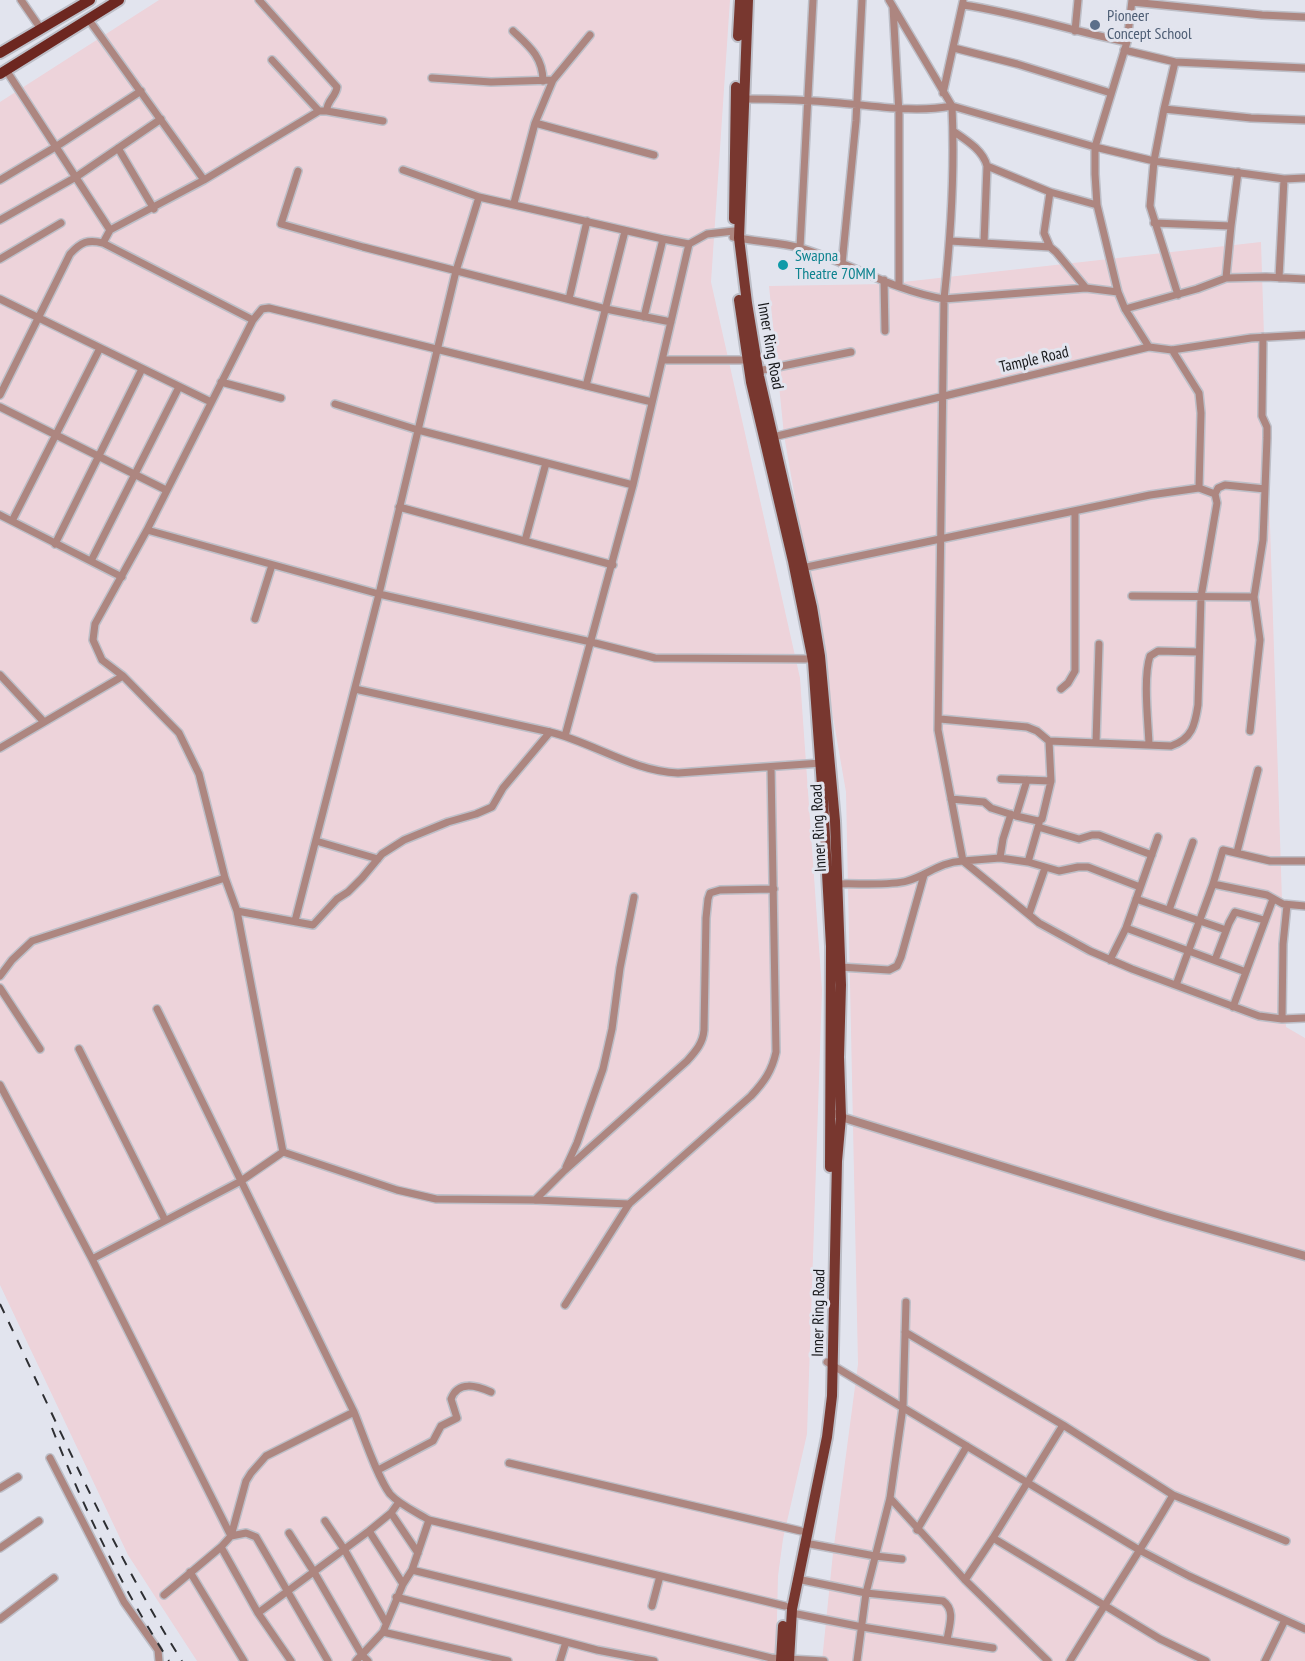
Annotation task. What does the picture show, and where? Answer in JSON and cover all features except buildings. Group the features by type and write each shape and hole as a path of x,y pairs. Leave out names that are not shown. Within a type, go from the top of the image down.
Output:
{"highway":[{"path":"0,53 90,0"},
{"path":"3,72 119,0"}],"main road":[{"name":"Inner Ring Road","path":"740,0 734,155 737,281 747,360 816,658 835,821 840,967 836,1114"},
{"name":"Inner Ring Road","path":"748,0 735,235 758,371 812,607 831,946 836,1114 837,1172 828,1431 797,1579 788,1610"},
{"name":"Inner Ring Road","path":"781,1660 801,1531 820,1441 830,1364"}],"street":[{"path":"21,0 41,29"},
{"path":"259,0 337,87 328,102 327,111"},
{"path":"800,248 813,0"},
{"path":"842,264 856,104 862,0"},
{"path":"1075,31 1078,0"},
{"path":"1149,347 1125,309 1118,292 1097,205 1095,147 1126,46 1132,1 1262,15 1305,17"},
{"path":"891,2 952,106 950,241 944,299 938,730 963,861 1047,927 1110,960 1259,1016 1282,1019 1305,1018"},
{"path":"891,2 899,108 899,286"},
{"path":"943,93 963,2 1075,31 1175,62 1305,68"},
{"path":"89,20 204,180"},
{"path":"513,31 536,53 543,71 543,81"},
{"path":"514,203 535,123 553,80 590,35"},
{"path":"954,48 1017,64 1112,93"},
{"path":"273,60 319,111"},
{"path":"1175,62 1154,161 1150,206 1178,295"},
{"path":"3,72 57,146 110,230"},
{"path":"432,78 491,82 553,80"},
{"path":"0,180 141,91"},
{"path":"743,99 806,100 927,109 952,106 1095,147 1154,161 1284,179 1305,178"},
{"path":"1164,109 1251,118 1305,120"},
{"path":"103,243 110,230 154,209 319,111 383,121"},
{"path":"0,220 76,177 161,119"},
{"path":"535,123 654,155"},
{"path":"953,131 971,144 986,161 984,243"},
{"path":"118,148 154,209"},
{"path":"987,166 1050,192 1097,205"},
{"path":"403,170 479,197 514,203 663,239 689,244 707,234 735,235 800,248 899,286 944,299 1086,288 1118,292"},
{"path":"298,171 281,224 606,309 671,322"},
{"path":"1226,278 1238,172"},
{"path":"1279,278 1284,179"},
{"path":"1050,192 1044,233 1050,247 1086,288"},
{"path":"295,921 379,594 456,271 479,197"},
{"path":"568,299 586,221"},
{"path":"0,258 61,223"},
{"path":"1154,223 1231,226"},
{"path":"586,386 625,231"},
{"path":"644,317 663,239"},
{"path":"0,395 70,254 84,242 90,240 103,243 253,320"},
{"path":"950,241 1050,247"},
{"path":"565,736 613,565 689,244"},
{"path":"1125,309 1178,295 1226,278 1305,279"},
{"path":"884,280 885,331"},
{"path":"0,299 211,402"},
{"path":"283,1152 237,911 225,878 199,774 179,733 123,676 102,660 94,647 93,633 258,312 269,308 652,402"},
{"name":"Tample Road","path":"773,437 1149,347 1172,350 1263,337 1305,335"},
{"path":"1250,731 1260,640 1254,597 1263,540 1267,438 1262,416 1263,337"},
{"path":"12,520 100,348"},
{"path":"1172,350 1199,393 1201,413 1199,488"},
{"path":"758,371 851,352"},
{"path":"663,360 747,360"},
{"path":"55,544 142,369"},
{"path":"221,382 281,398"},
{"path":"91,561 179,387"},
{"path":"335,404 418,430 633,485"},
{"path":"0,407 166,490"},
{"path":"525,541 546,463"},
{"path":"939,719 1027,727 1037,731 1049,741 1171,746 1180,743 1190,735 1198,705 1201,597 1217,503 1215,494 1218,488 1225,485 1265,489"},
{"path":"802,568 1150,495 1199,488 1215,494"},
{"path":"399,507 613,565"},
{"path":"1061,690 1075,671 1075,511"},
{"path":"0,514 122,577"},
{"path":"147,530 379,594 655,658 816,658"},
{"path":"255,619 272,565"},
{"path":"1132,596 1254,597"},
{"path":"1096,743 1099,644"},
{"path":"1149,744 1147,698 1150,656 1158,651 1199,652"},
{"path":"0,675 44,722"},
{"path":"0,748 123,676"},
{"path":"355,689 565,736 645,769 661,772 771,768 821,763"},
{"path":"237,911 308,925 317,922 382,854 404,840 492,807 503,788 550,732"},
{"path":"1028,862 1039,824 1045,814 1051,781 1049,741"},
{"path":"566,1305 629,1204 751,1096 773,1068 776,1052 771,768"},
{"path":"1237,852 1258,770"},
{"path":"1001,779 1051,781"},
{"path":"1000,858 1003,839 1027,780"},
{"path":"951,799 984,802 991,808 1079,839 1099,835 1152,855"},
{"path":"1110,960 1126,928 1158,837"},
{"path":"316,840 378,859"},
{"path":"1169,910 1193,842"},
{"path":"1176,985 1223,850 1270,861 1305,861"},
{"path":"837,884 904,882 924,875 943,864 1000,858 1028,862 1059,871 1088,867 1140,887"},
{"path":"1029,914 1045,868"},
{"path":"840,967 889,970 897,966 924,875"},
{"path":"0,976 12,960 32,941 225,878"},
{"path":"1213,884 1267,895 1287,905 1305,906"},
{"path":"535,1200 699,1048 704,1030 706,918 710,893 720,890 774,889"},
{"path":"563,1172 577,1143 603,1070 634,897"},
{"path":"1136,899 1226,930"},
{"path":"1233,1007 1273,899"},
{"path":"1282,1019 1283,944 1287,905"},
{"path":"1215,960 1231,916 1237,911 1264,920"},
{"path":"1126,928 1246,972"},
{"path":"0,988 40,1049"},
{"path":"157,1010 354,1412 378,1470 390,1494 399,1502 429,1520 660,1576 788,1610 862,1627 993,1648"},
{"path":"79,1049 165,1220"},
{"path":"0,1085 92,1259 231,1536"},
{"path":"836,1114 1157,1214 1305,1256"},
{"path":"283,1152 420,1196 436,1199 629,1204"},
{"path":"92,1259 241,1180 283,1152"},
{"path":"857,1661 866,1593 890,1498 903,1407 906,1302"},
{"path":"905,1332 1063,1425 1173,1496 1286,1541"},
{"path":"830,1364 1141,1551 1189,1576 1305,1629"},
{"path":"378,1470 433,1442 441,1426 458,1418 451,1399 454,1393 464,1386 471,1385 491,1392"},
{"path":"164,1595 231,1536 246,1481 266,1456 354,1412"},
{"path":"965,1580 1063,1425"},
{"path":"917,1530 967,1446"},
{"path":"50,1458 124,1602 158,1650 159,1661"},
{"path":"509,1463 801,1531"},
{"path":"0,1488 18,1477"},
{"path":"1070,1661 1104,1605 1141,1551 1173,1496"},
{"path":"890,1498 965,1580 1048,1661"},
{"path":"258,1613 369,1531 391,1513 399,1502"},
{"path":"391,1513 418,1553"},
{"path":"356,1661 382,1632 396,1597 412,1570 429,1520"},
{"path":"0,1548 39,1521"},
{"path":"325,1521 344,1549 386,1623"},
{"path":"369,1531 403,1584"},
{"path":"231,1536 246,1533 256,1537 328,1661"},
{"path":"289,1533 362,1655 368,1661"},
{"path":"993,1538 1160,1638 1206,1661"},
{"path":"805,1543 902,1559"},
{"path":"221,1547 258,1613 291,1661"},
{"path":"412,1570 781,1660 824,1661"},
{"path":"190,1572 244,1661"},
{"path":"652,1606 660,1576"},
{"path":"0,1619 54,1578"},
{"path":"797,1579 866,1593 943,1601 949,1605 951,1611 947,1640"},
{"path":"396,1597 628,1659 654,1661"},
{"path":"1265,1661 1285,1620"},
{"path":"382,1632 488,1659 508,1661"},
{"path":"560,1661 566,1642"}],"shaded area":[{"path":"159,0 730,0 711,282 800,678 822,990 807,1434 783,1539 778,1576 776,1661 197,1661 128,1555 0,1285 0,102"},
{"path":"1261,242 1286,1027 1305,1038 1305,1661 822,1661 833,1553 858,1364 846,792 784,435 769,286 885,284"}],"railway":[{"path":"0,1304 109,1530 132,1575 182,1661"},
{"path":"52,1428 105,1548 135,1605 169,1661"}],"place":[{"name":"Pioneer Concept School","path":"1095,25"},
{"name":"Swapna Theatre 70MM","path":"783,265"}]}
